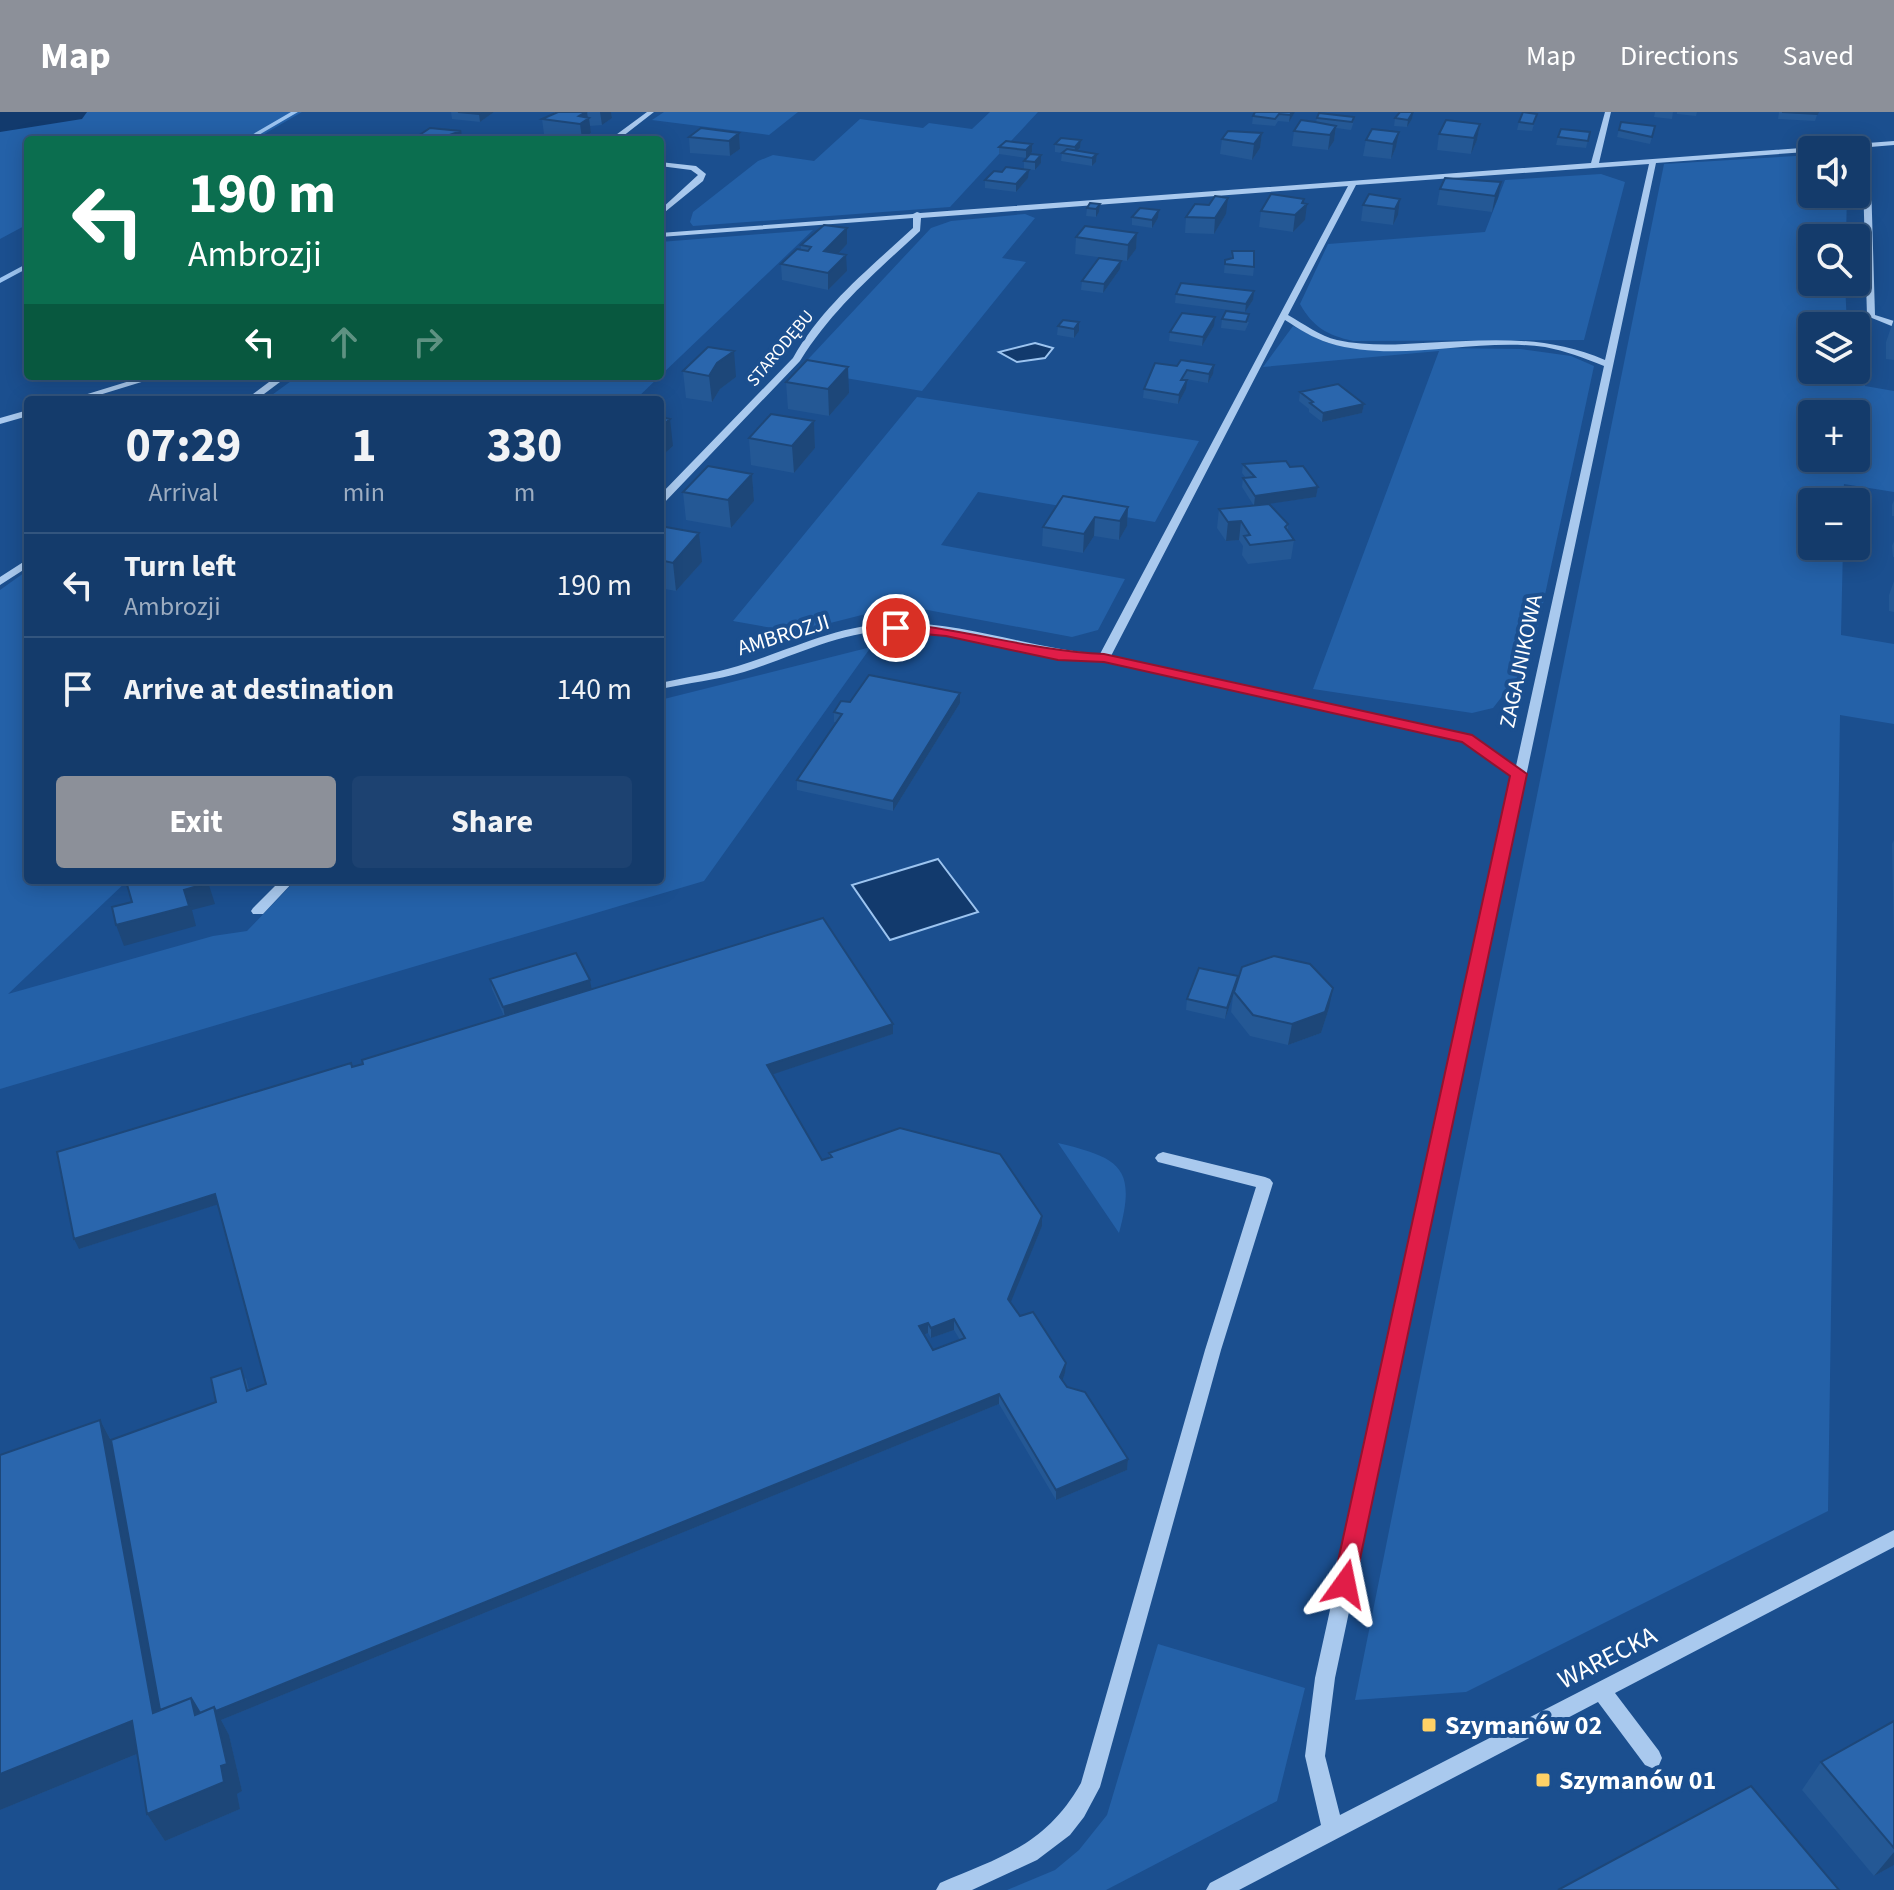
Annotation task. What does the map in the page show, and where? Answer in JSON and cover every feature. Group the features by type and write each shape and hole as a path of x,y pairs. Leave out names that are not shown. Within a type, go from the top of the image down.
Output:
{"street":[{"path":"618,136 651,112"},
{"path":"1595,164 1608,112"},
{"path":"427,134 443,136"},
{"path":"1870,145 1894,143"},
{"path":"664,235 1798,150"},
{"name":"ZAGAJNIKOWA","path":"1333,1830 1315,1756 1325,1678 1606,364 1653,160"},
{"path":"664,164 693,168 702,174 664,210"},
{"path":"1104,658 1353,183"},
{"path":"1868,208 1871,316 1894,324"},
{"name":"STARODĘBU","path":"664,497 797,359 807,339 826,318 917,229 917,214"},
{"path":"1284,316 1313,334 1337,342 1383,347 1532,345 1578,352 1606,364"},
{"path":"87,396 142,380"},
{"path":"256,396 278,380"},
{"path":"0,421 24,414"},
{"path":"0,582 24,565"},
{"name":"AMBROZJI","path":"664,685 748,667 795,647 876,628 915,627 1058,656 1104,658 1467,738 1519,774"},
{"path":"258,911 284,884"},
{"path":"947,1890 1044,1846 1076,1817 1090,1787 1213,1350 1265,1183 1163,1158"},
{"name":"WARECKA","path":"1217,1890 1894,1538"},
{"path":"1602,1691 1652,1758"}],"shaded area":[{"path":"0,112 302,112 261,136 24,136 24,226 0,239"},
{"path":"664,112 798,112 769,135 652,120"},
{"path":"990,112 1038,112 950,207 693,226 690,222 693,212 758,161 773,155 814,161 860,119 923,128 929,123 972,129"},
{"path":"1798,156 1798,208 1847,208 1846,224 1798,224 1798,296 1846,296 1846,312 1798,312 1798,384 1865,384 1894,391 1894,492 1844,484 1844,488 1798,488 1798,560 1843,560 1841,635 1894,644 1894,724 1840,715 1828,1511 1466,1692 1355,1700 1664,164"},
{"path":"1601,174 1625,182 1584,340 1353,341 1322,329 1310,319 1300,304 1328,244 1485,232 1505,180"},
{"path":"1025,214 1035,218 1002,258 1026,262 922,391 798,370 931,228 951,221"},
{"path":"813,230 664,372 664,242"},
{"path":"1293,326 1325,342 1349,347 1521,349 1571,356 1594,366 1537,632 1522,671 1493,708 1472,713 1313,689 1439,351 1263,367"},
{"path":"1035,343 1053,348 1045,358 1017,362 999,352"},
{"path":"292,380 656,380 639,396 270,396"},
{"path":"917,397 1199,441 1155,522 978,492 941,545 1125,579 1098,630 1072,637 901,605 795,632 733,621"},
{"path":"24,573 24,884 124,884 8,994 213,936 247,931 292,884 664,884 664,699 871,647 704,881 0,1089 0,590"},
{"path":"938,859 978,912 890,940 852,885"},
{"path":"1058,1143 1096,1154 1118,1169 1124,1179 1126,1193 1119,1233"},
{"path":"1158,1644 1305,1688 1277,1801 1106,1890 1007,1890 1055,1870 1079,1850 1107,1815"}],"building":[{"path":"558,112 586,112 579,116 589,118 580,124 542,119"},
{"path":"1255,112 1292,112 1290,115 1279,114 1275,119 1253,116"},
{"path":"1400,112 1413,112 1408,120 1395,118"},
{"path":"1523,112 1537,114 1533,124 1519,122"},
{"path":"1319,113 1354,117 1352,122 1317,118"},
{"path":"1301,120 1336,126 1330,135 1294,131"},
{"path":"1446,120 1480,124 1474,138 1439,134"},
{"path":"1621,122 1655,126 1652,137 1619,130"},
{"path":"430,128 461,131 448,136 418,136"},
{"path":"701,128 739,133 729,141 689,137"},
{"path":"1372,129 1399,132 1393,144 1366,140"},
{"path":"1561,129 1590,132 1588,141 1558,137"},
{"path":"1228,131 1262,133 1254,144 1222,139"},
{"path":"1061,138 1081,140 1075,147 1055,144"},
{"path":"1006,141 1032,144 1026,150 999,147"},
{"path":"1067,149 1097,154 1092,158 1062,153"},
{"path":"1030,154 1041,155 1035,162 1024,161"},
{"path":"1006,167 1029,170 1016,184 985,180 994,171 1002,172"},
{"path":"1445,178 1501,182 1495,196 1440,189"},
{"path":"1271,194 1304,199 1302,203 1307,204 1295,215 1261,211"},
{"path":"1369,194 1400,199 1395,209 1363,205"},
{"path":"1215,196 1228,198 1215,218 1186,217 1195,204 1209,205"},
{"path":"1090,203 1100,204 1096,209 1087,208"},
{"path":"1140,208 1159,210 1152,220 1132,217"},
{"path":"824,225 847,228 824,251 846,255 828,273 781,264 797,249 808,251 811,247 801,245"},
{"path":"1085,226 1137,233 1128,245 1076,237"},
{"path":"1232,251 1254,251 1254,267 1225,264 1225,260 1233,258"},
{"path":"1099,258 1121,261 1104,284 1082,281"},
{"path":"1181,283 1254,291 1246,304 1176,294"},
{"path":"1226,311 1249,314 1246,322 1222,319"},
{"path":"1182,313 1215,317 1203,337 1170,332"},
{"path":"1063,320 1079,322 1074,329 1058,326"},
{"path":"708,347 734,351 717,363 709,376 683,371"},
{"path":"807,360 848,367 828,389 786,382"},
{"path":"1181,360 1214,365 1209,374 1187,370 1181,380 1187,380 1179,395 1144,389 1155,363 1177,366"},
{"path":"1338,384 1364,404 1323,413 1300,392"},
{"path":"771,414 814,421 792,446 749,438"},
{"path":"1286,461 1290,467 1303,466 1318,487 1255,496 1243,478 1255,477 1243,464"},
{"path":"708,466 752,474 728,500 683,492"},
{"path":"1063,496 1128,507 1120,521 1095,517 1084,534 1043,527"},
{"path":"1269,504 1288,524 1285,527 1294,540 1250,545 1244,536 1250,535 1241,521 1228,522 1219,509"},
{"path":"664,527 699,533 673,563 664,561"},
{"path":"869,675 960,693 893,801 797,780 842,714 834,712 841,701 850,702"},
{"path":"127,884 205,884 184,890 189,906 116,925 112,907 132,902"},
{"path":"823,918 893,1024 767,1065 822,1160 832,1157 829,1153 900,1128 1000,1154 1042,1216 1008,1299 1020,1316 1033,1312 1066,1363 1060,1377 1067,1387 1085,1392 1128,1459 1056,1490 999,1394 216,1711 214,1707 200,1713 191,1698 160,1710 111,1440 216,1402 211,1378 241,1368 247,1391 266,1384 215,1194 74,1239 57,1152 351,1063 352,1067 363,1064 362,1060","holes":["954,1319 965,1338 933,1350 919,1326 928,1323 931,1328"]},
{"path":"576,953 590,980 503,1007 490,979"},
{"path":"1274,956 1310,964 1333,988 1325,1012 1292,1024 1253,1015 1234,992 1242,967"},
{"path":"1199,968 1238,976 1227,1008 1187,999"},
{"path":"100,1420 153,1713 191,1698 195,1715 214,1707 227,1764 221,1766 224,1782 147,1814 132,1721 0,1774 0,1455"},
{"path":"1894,1721 1894,1848 1821,1762"},
{"path":"1751,1786 1839,1890 1558,1890"}],"waterway":[{"path":"0,122 70,112"},
{"path":"253,136 295,112"},
{"path":"0,281 24,267"}],"place":[{"name":"Szymanów 02","path":"1429,1725"},
{"name":"Szymanów 01","path":"1543,1780"}],"route":[{"path":"896,628 915,627 946,632 1058,656 1104,658 1467,738 1519,774 1345,1584"}]}
